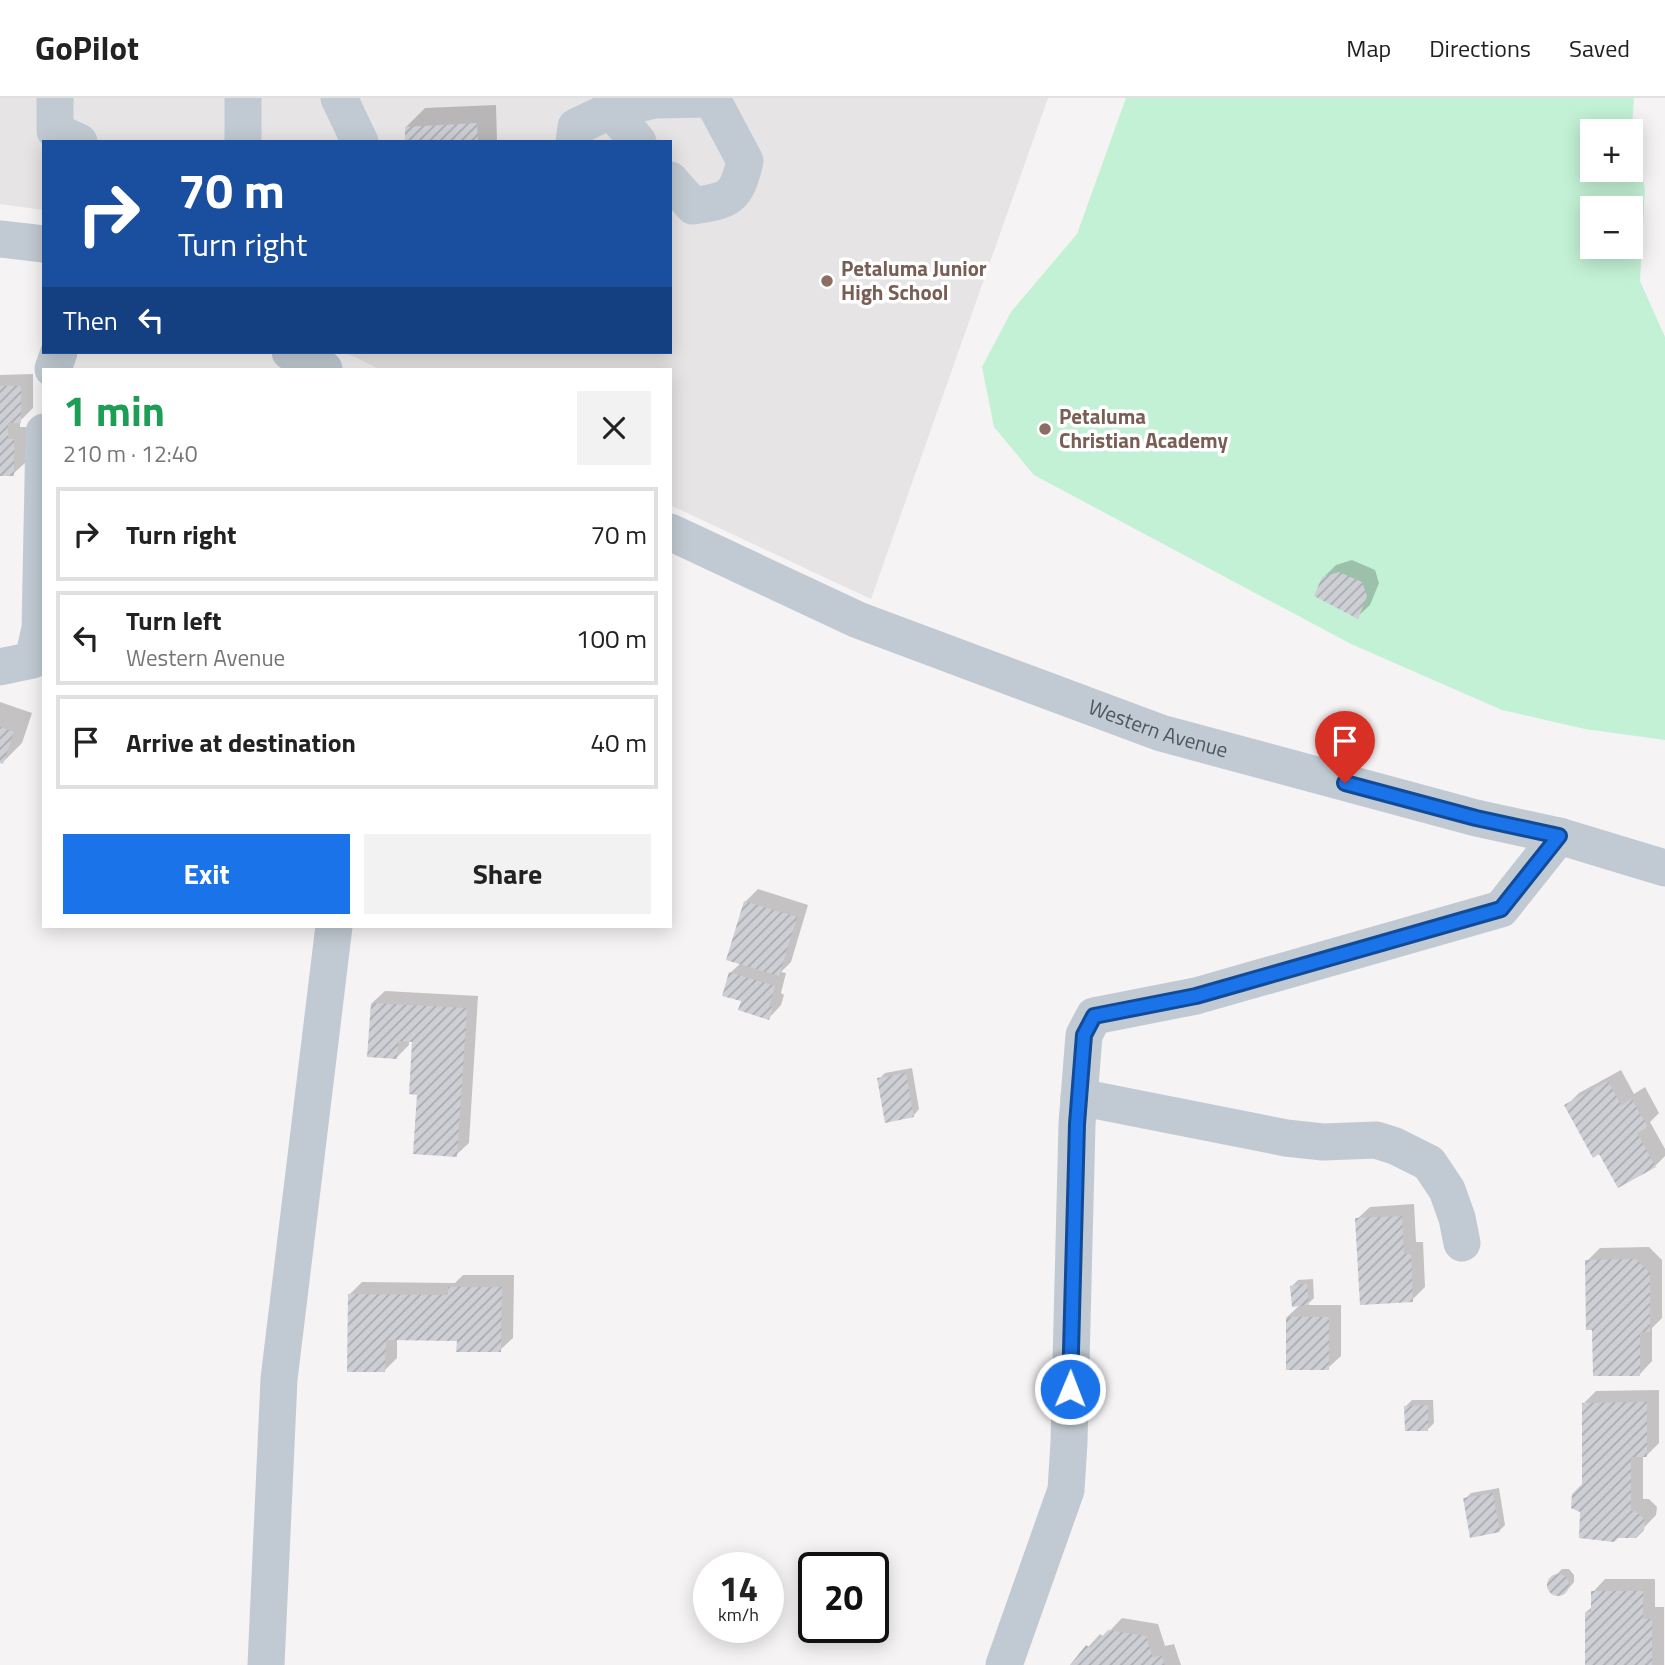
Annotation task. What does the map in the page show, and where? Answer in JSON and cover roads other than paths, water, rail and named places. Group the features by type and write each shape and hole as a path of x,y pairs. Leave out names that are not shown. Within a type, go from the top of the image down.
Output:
{"street":[{"path":"55,98 55,131 75,140"},
{"path":"243,98 243,140"},
{"path":"339,98 359,140"},
{"path":"574,140 576,127 611,110 655,100 712,99 745,161 740,185 723,201 693,206 672,182"},
{"path":"611,110 636,140"},
{"path":"0,239 42,244"},
{"path":"293,354 322,368"},
{"path":"0,667 33,660 40,628 42,530"},
{"name":"Western Avenue","path":"672,533 858,620 1161,733 1476,818 1559,836 1665,868"},
{"path":"1004,1665 1066,1490 1079,1097 1084,1035 1094,1016 1196,996 1501,909 1559,836"},
{"path":"266,1665 279,1379 334,928"},
{"path":"1079,1097 1286,1138 1323,1142 1376,1140 1395,1146 1429,1163 1447,1190 1462,1243"}],"place":[{"name":"Petaluma Junior High School","path":"827,281"},
{"name":"Petaluma Christian Academy","path":"1045,429"}]}
